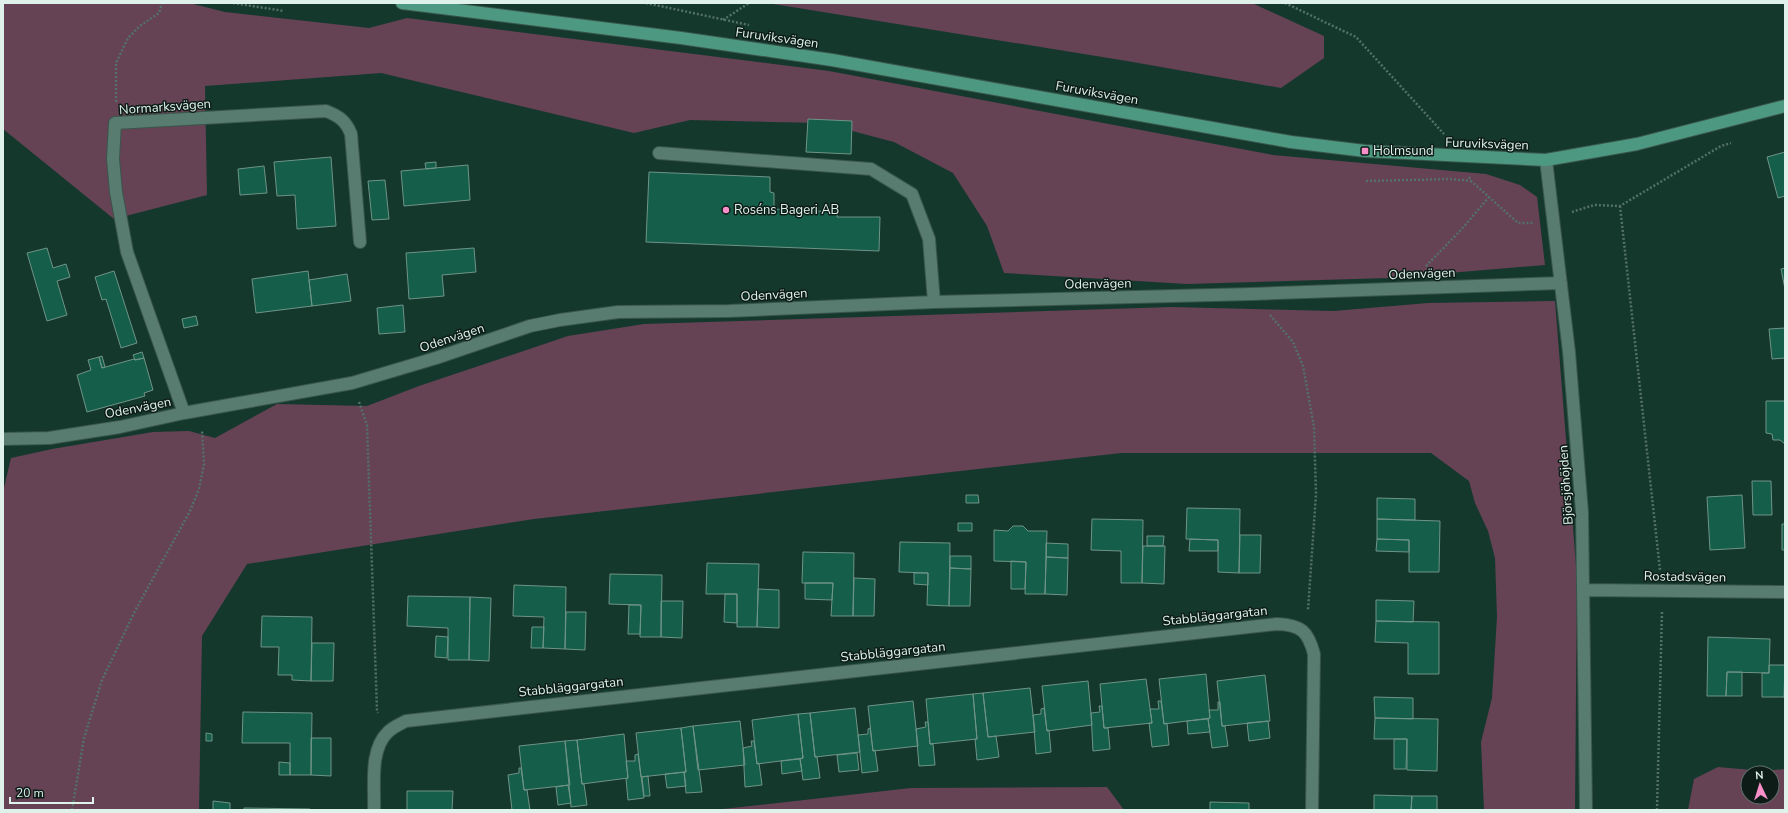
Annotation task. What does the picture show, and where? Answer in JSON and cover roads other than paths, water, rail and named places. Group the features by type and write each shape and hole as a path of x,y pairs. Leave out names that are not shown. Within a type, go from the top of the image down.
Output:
{"main road":[{"name":"Furuviksvägen","path":"402,3 681,38 832,60 1291,142 1365,151 1460,157 1546,160 1638,144 1785,106"}],"street":[{"name":"Normarksvägen","path":"184,413 127,252 116,192 113,159 115,123 326,111 336,115 348,126 351,134 360,242"},
{"path":"659,153 871,169 912,194 930,239 934,302"},
{"name":"Björsjöhöjden","path":"1546,160 1570,359 1582,504 1586,810"},
{"name":"Odenvägen","path":"3,439 48,438 120,427 184,413 352,383 436,358 530,326 560,320 618,312 729,311 934,302 1252,294 1561,282"},
{"name":"Rostadsvägen","path":"1584,590 1785,592"},
{"name":"Stabbläggargatan","path":"374,810 377,750 387,732 406,721 438,716 1277,624 1291,624 1301,629 1307,635 1314,654 1312,810"}],"place":[{"name":"Holmsund","path":"1365,151"},
{"name":"Roséns Bageri AB","path":"726,210"}]}
